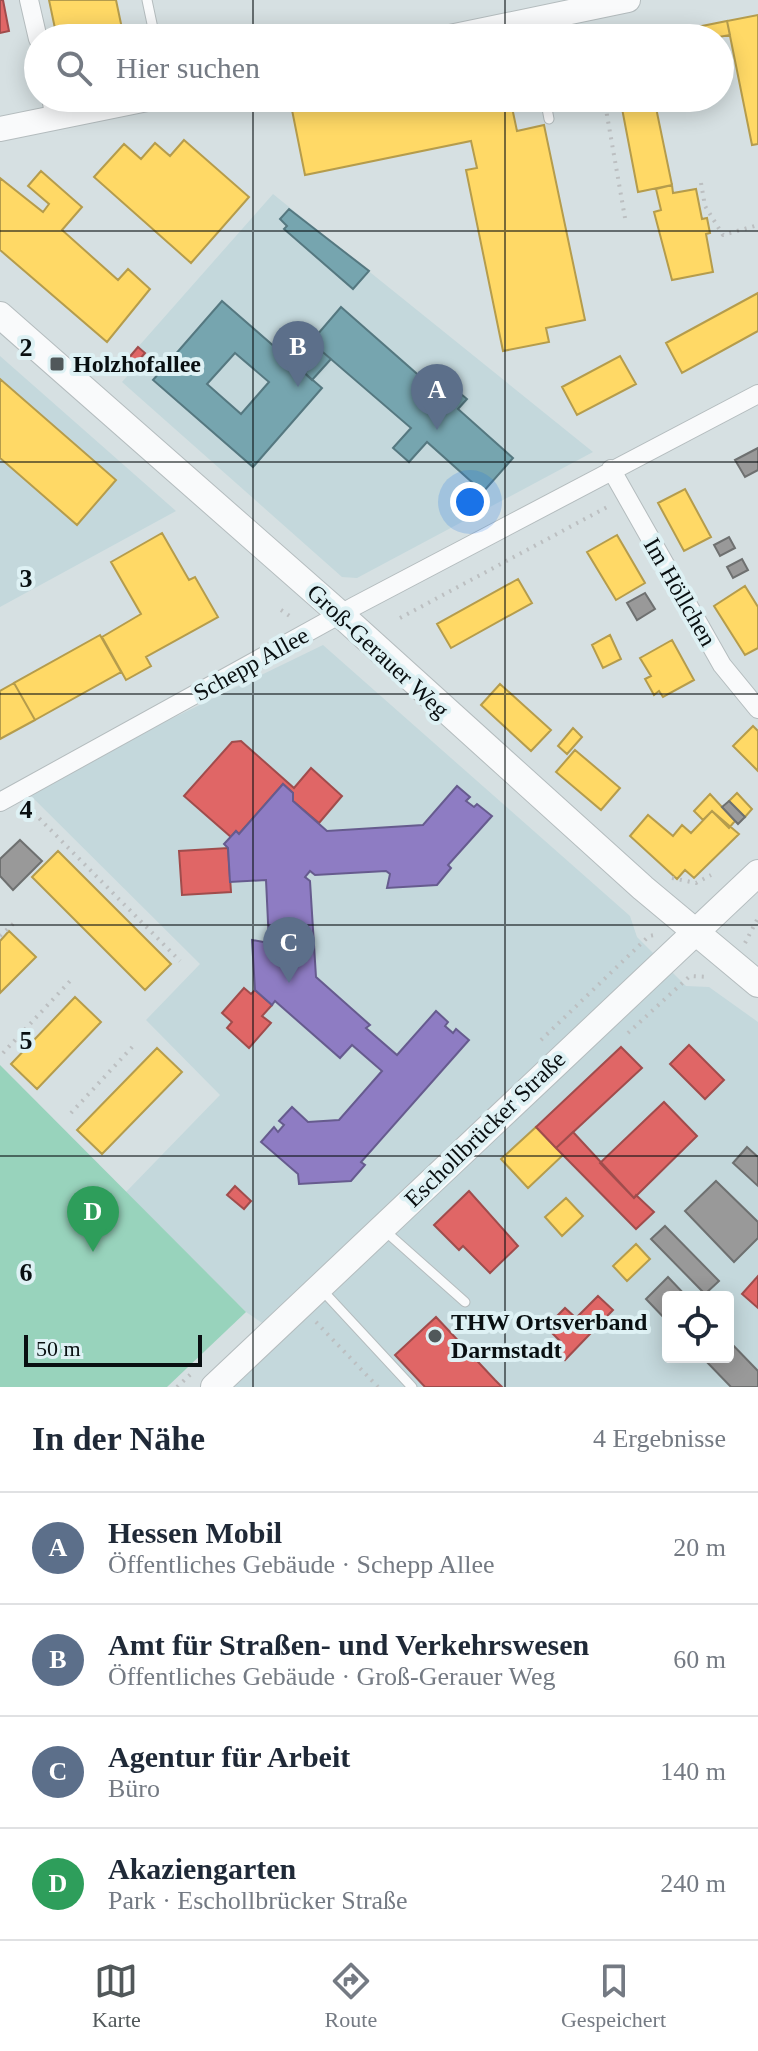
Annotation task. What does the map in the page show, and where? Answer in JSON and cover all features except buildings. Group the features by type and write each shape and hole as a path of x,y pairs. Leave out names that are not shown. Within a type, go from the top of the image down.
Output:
{"main road":[{"name":"Groß-Gerauer Weg","path":"0,315 340,614 461,727 694,932 758,984"},
{"name":"Eschollbrücker Straße","path":"214,1387 383,1229 524,1090 758,873"}],"street":[{"path":"29,0 35,24"},
{"path":"538,24 560,7 628,0"},
{"path":"0,129 43,112"},
{"name":"Schepp Allee","path":"8,798 340,614 758,394"},
{"name":"Im Höllchen","path":"611,469 722,665 758,709"}],"lane":[{"path":"147,0 152,24"},
{"path":"548,112 549,119"},
{"path":"383,1229 465,1302"},
{"path":"320,1288 412,1387"}],"path":[{"path":"606,112 625,218"},
{"path":"701,183 705,206 723,235 758,225"},
{"path":"400,618 626,497"},
{"path":"281,610 291,617"},
{"path":"8,798 180,961"},
{"path":"669,881 672,878 696,883 711,875"},
{"path":"745,943 758,918 751,913"},
{"path":"0,936 14,923"},
{"path":"690,976 702,974 715,979"},
{"path":"3,1053 71,980"},
{"path":"71,1113 135,1044"},
{"path":"314,1320 378,1387"}],"shaded area":[{"path":"273,194 593,452 357,578 342,577 122,382 146,355 138,347"},
{"path":"0,356 176,511 0,607"},
{"path":"323,645 630,916 637,937 686,986 709,987 758,1022 758,1387 214,1387 274,1331 246,1312 126,1192 220,1095 146,1020 200,964 25,790"}],"green space":[{"path":"0,1065 246,1312 167,1387 0,1387"}],"place":[{"name":"Holzhofallee","path":"57,364"},
{"name":"Amt für Straßen- und Verkehrswesen","path":"298,387"},
{"name":"Hessen Mobil","path":"437,430"},
{"name":"Agentur für Arbeit","path":"289,983"},
{"name":"Akaziengarten","path":"93,1252"},
{"name":"THW Ortsverband Darmstadt","path":"435,1336"}]}
